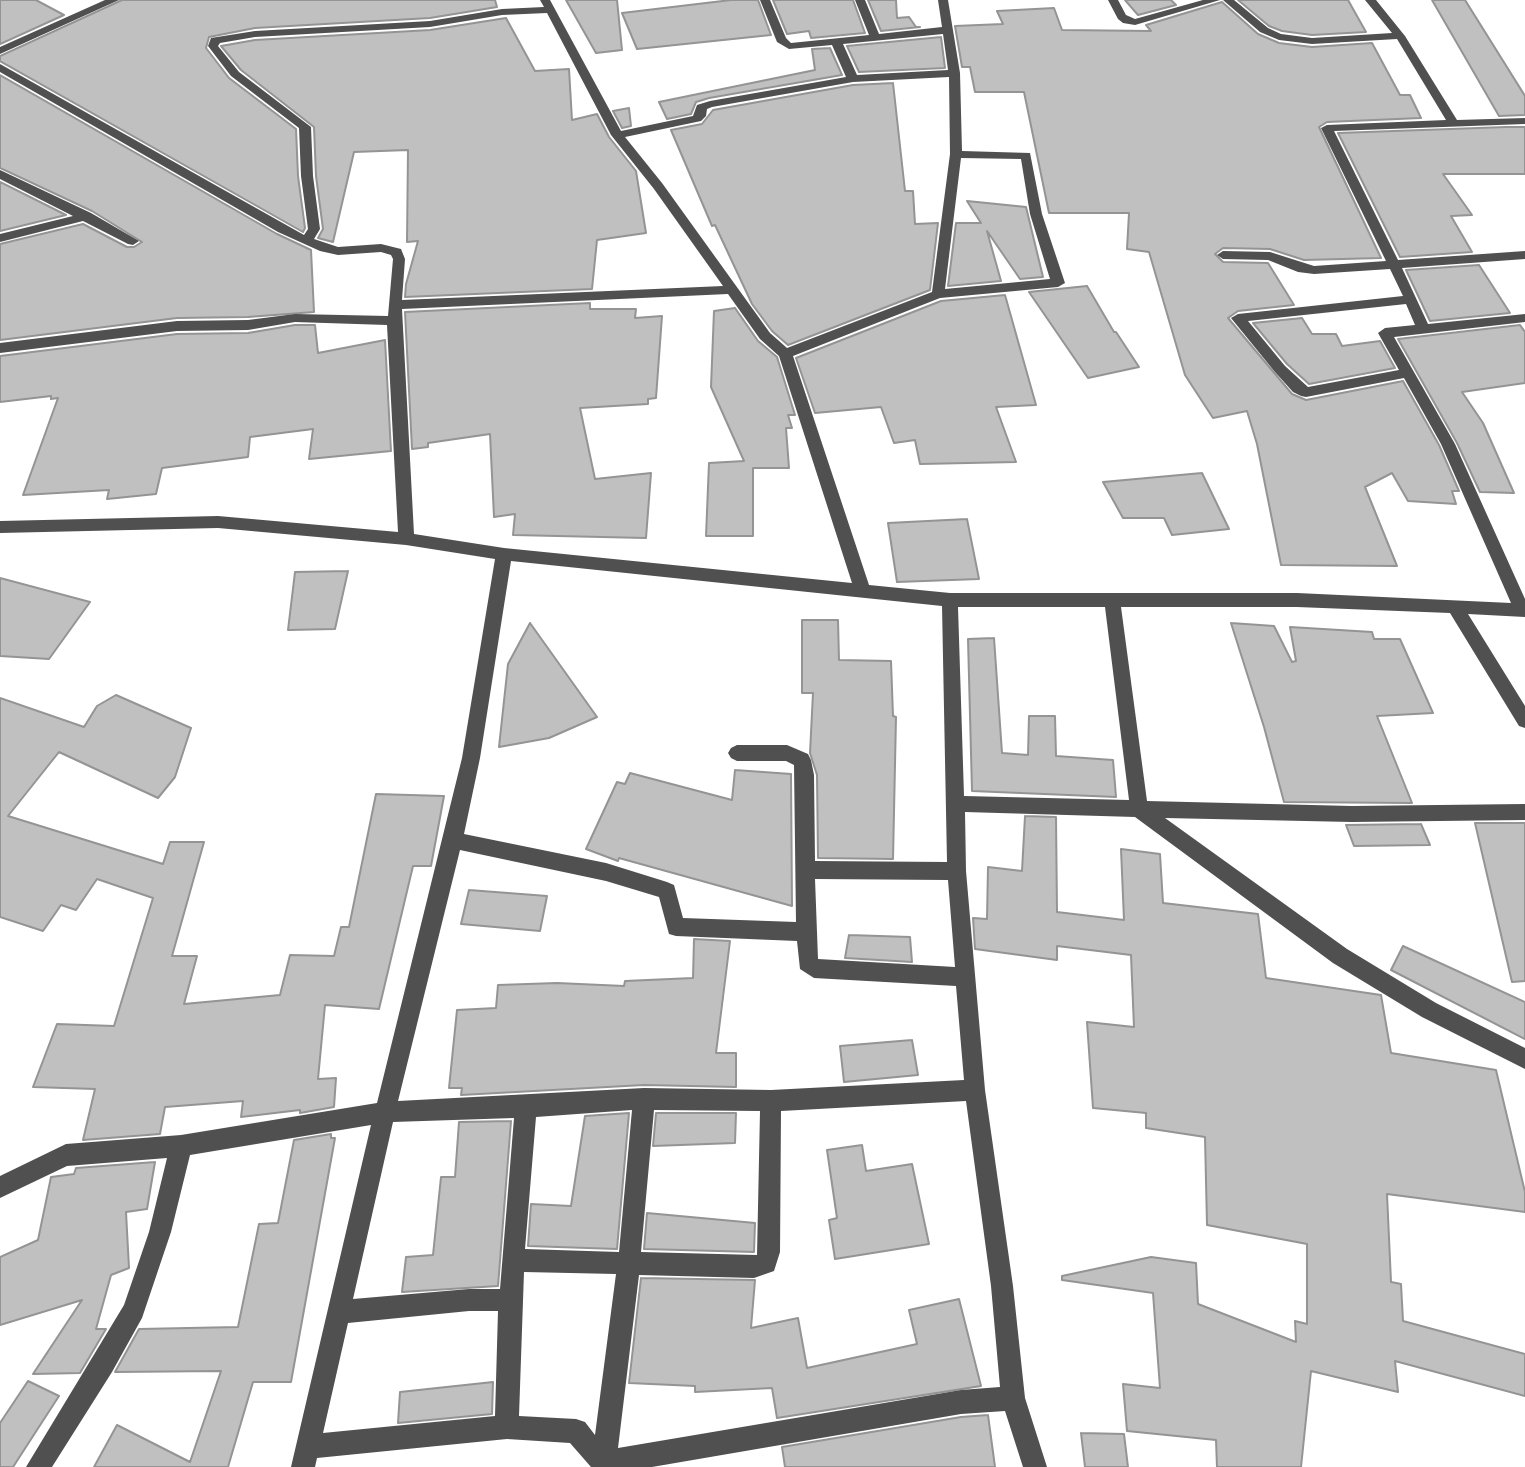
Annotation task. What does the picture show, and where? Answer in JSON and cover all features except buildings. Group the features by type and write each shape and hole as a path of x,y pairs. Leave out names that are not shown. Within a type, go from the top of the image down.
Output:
{"street":[{"path":"0,51 114,0"},
{"path":"765,0 781,40 789,46 948,30"},
{"path":"860,0 875,37"},
{"path":"937,294 956,154 954,74 943,0"},
{"path":"1113,0 1122,17 1135,22 1215,0"},
{"path":"1228,0 1264,30 1279,37 1312,41 1400,36"},
{"path":"1370,0 1400,36 1454,124"},
{"path":"307,241 314,229 307,176 305,127 235,74 212,43 223,38 255,34 430,24 548,5 617,135 658,186 765,337 785,354 863,593"},
{"path":"836,41 853,79"},
{"path":"0,67 307,241 338,251 382,248 396,252 398,259 394,321 406,539"},
{"path":"617,135 696,119 700,116 701,107 710,104 853,79 954,74"},
{"path":"1422,327 1328,128 1525,121"},
{"path":"785,354 937,294 1058,283 1036,214 1026,156 956,154"},
{"path":"0,174 133,241"},
{"path":"0,238 87,216"},
{"path":"1223,255 1270,256 1303,269 1525,255"},
{"path":"394,305 731,290"},
{"path":"1407,373 1306,392 1298,388 1280,369 1238,318 1411,299"},
{"path":"0,348 177,326 248,325 295,318 394,321"},
{"path":"0,527 218,522 406,539 504,554 950,600 1297,600 1523,610 1448,444 1385,333 1525,318"},
{"path":"504,554 471,758 453,840 305,1457 507,1427 576,1431 604,1463"},
{"path":"950,600 957,870 975,1090 1002,1286 1013,1398 1035,1467"},
{"path":"1112,600 1139,809 1340,956 1429,1010 1525,1059"},
{"path":"1454,606 1525,721"},
{"path":"737,753 787,753 802,760 805,775 807,962 814,968 965,977"},
{"path":"954,804 1352,814 1525,813"},
{"path":"453,840 606,872 667,891 676,927 806,932"},
{"path":"806,870 957,870"},
{"path":"0,1187 66,1155 181,1146 386,1112 644,1099 771,1101 975,1090"},
{"path":"604,1463 629,1262 644,1099"},
{"path":"513,1260 754,1268 766,1263 769,1252 771,1101"},
{"path":"507,1427 510,1300 526,1107"},
{"path":"38,1467 104,1364 134,1310 160,1232 181,1146"},
{"path":"338,1312 469,1300 510,1300"},
{"path":"604,1463 673,1460 961,1402 1013,1398"}]}
